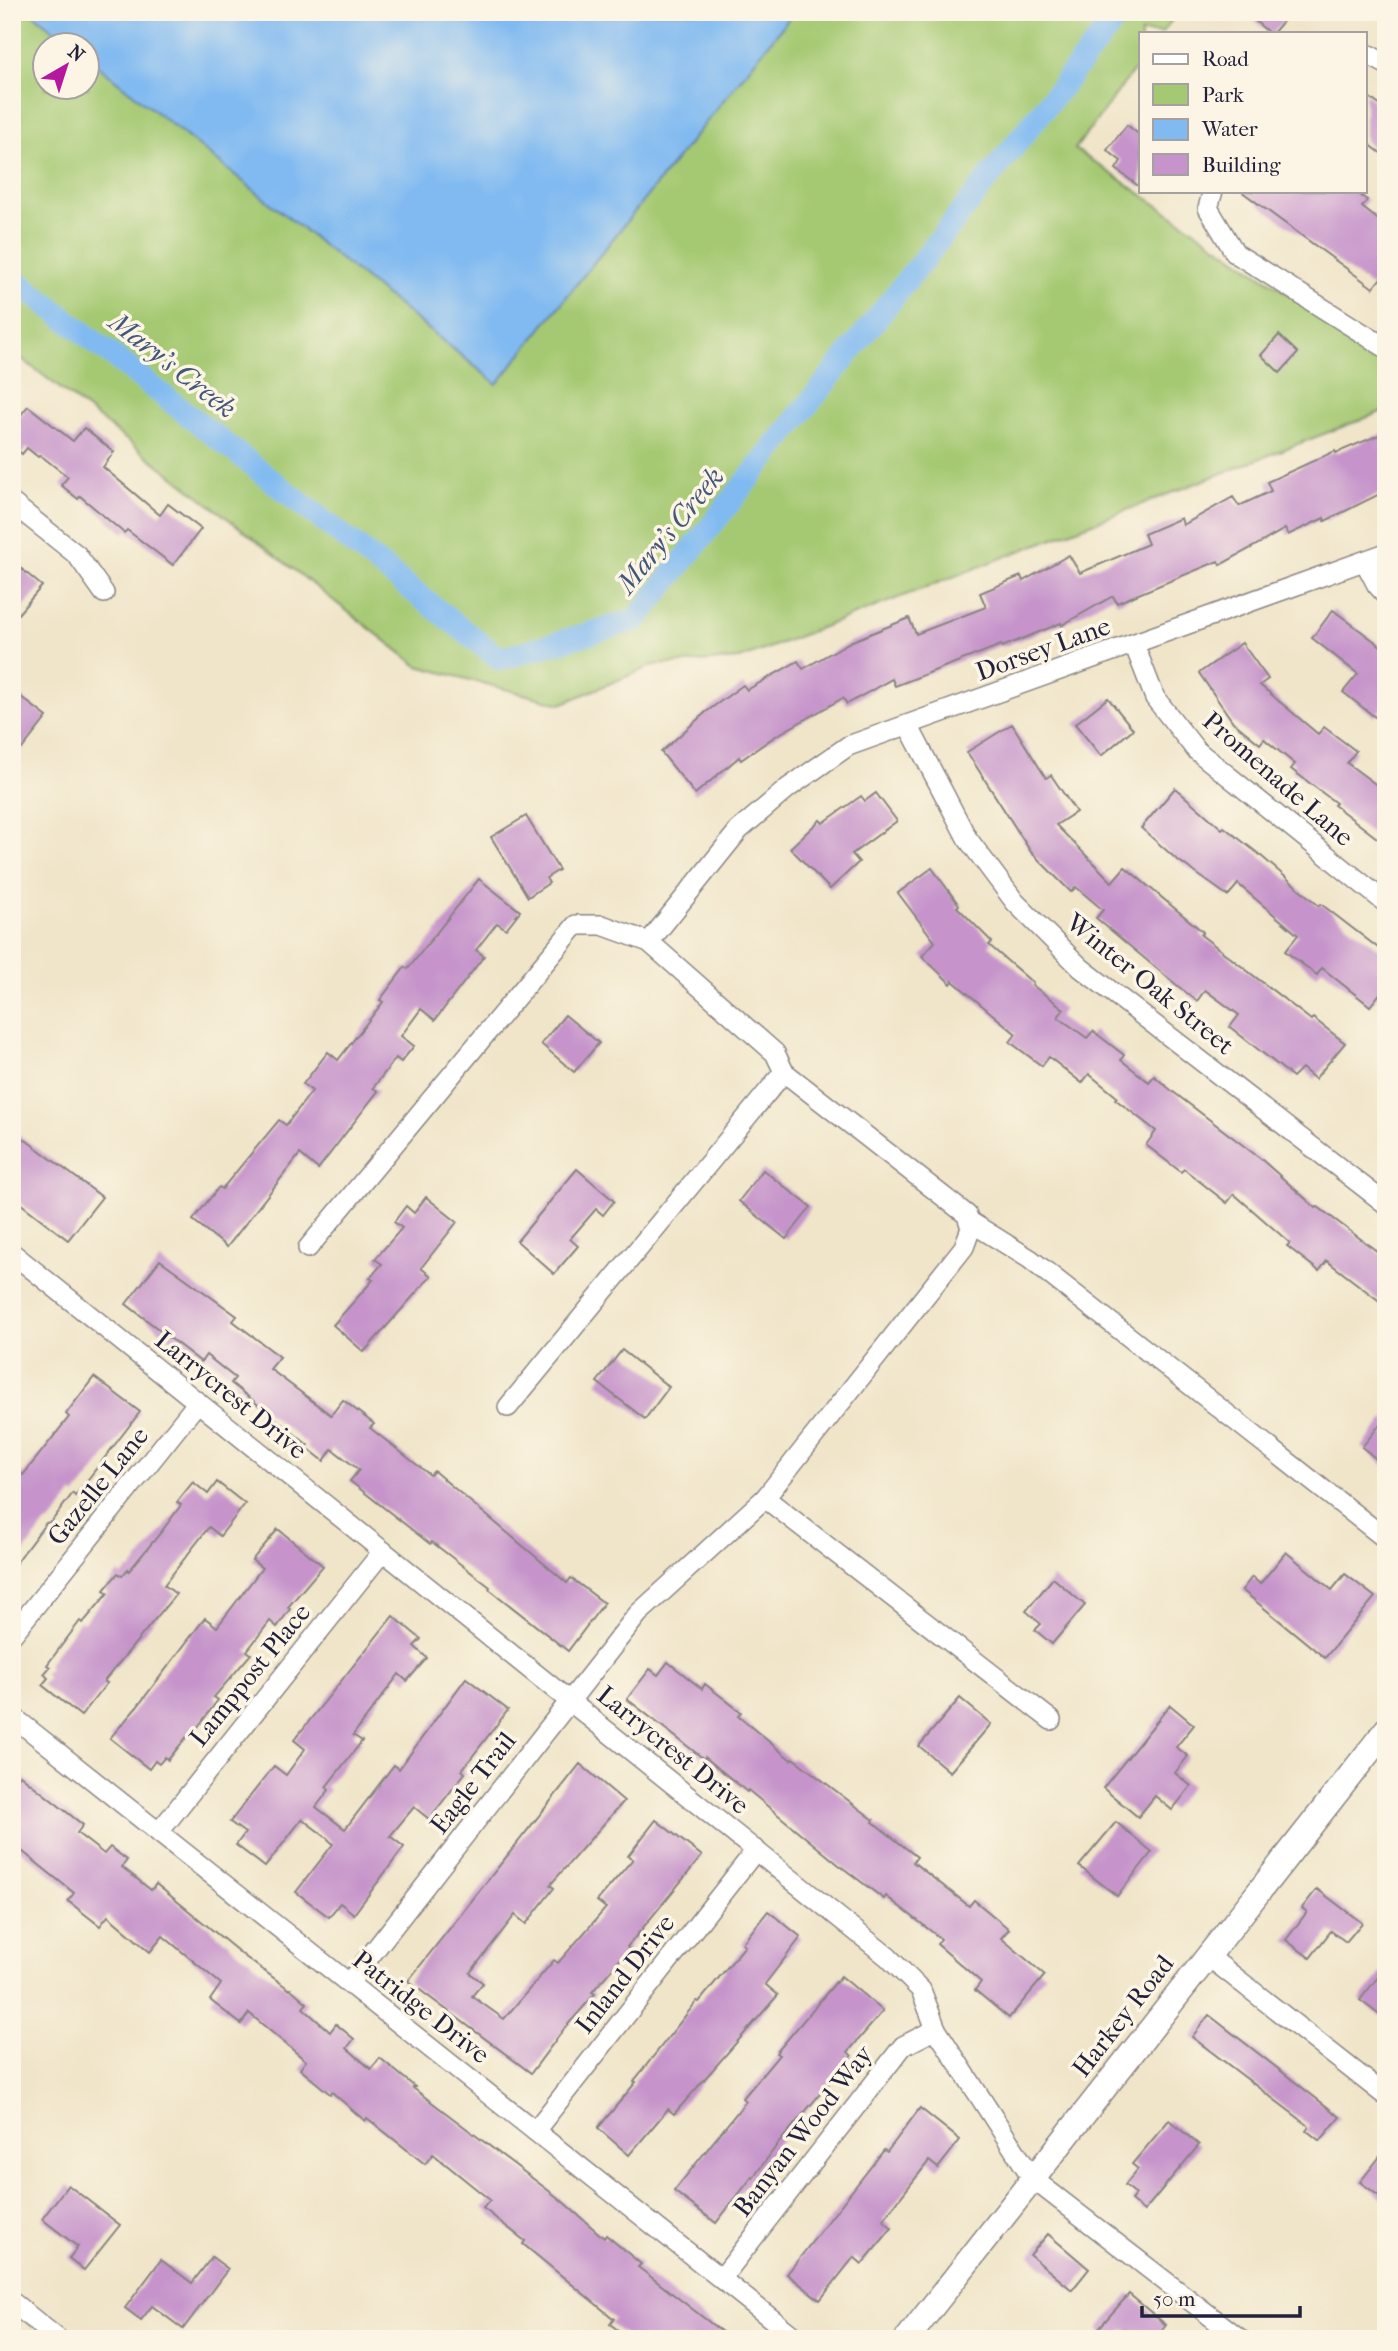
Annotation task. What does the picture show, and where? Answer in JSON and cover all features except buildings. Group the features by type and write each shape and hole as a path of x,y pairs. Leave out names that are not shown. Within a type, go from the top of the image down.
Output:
{"street":[{"path":"1366,54 1386,64"},
{"path":"1213,192 1208,208 1236,253 1386,348"},
{"path":"12,503 78,555 104,593"},
{"name":"Dorsey Lane","path":"649,942 739,830 788,788 848,746 1386,553"},
{"path":"1365,562 1377,585 1386,595"},
{"name":"Promenade Lane","path":"1134,644 1155,698 1196,750 1386,904"},
{"name":"Winter Oak Street","path":"908,725 967,838 1025,911 1081,968 1386,1204"},
{"path":"308,1248 576,925 602,925 649,942 775,1053 784,1072 967,1215 969,1221 1030,1259 1386,1539"},
{"path":"508,1407 784,1072"},
{"name":"Eagle Trail","path":"349,1983 638,1614 765,1498 964,1247 971,1228 969,1221"},
{"name":"Larrycrest Drive","path":"12,1253 888,1957 921,1990 936,2029 1033,2179 1240,2339"},
{"name":"Gazelle Lane","path":"12,1635 198,1402"},
{"path":"765,1498 1051,1720"},
{"name":"Lamppost Place","path":"159,1832 383,1551"},
{"name":"Patridge Drive","path":"12,1716 797,2339"},
{"name":"Harkey Road","path":"907,2339 1385,1733"},
{"name":"Inland Drive","path":"535,2131 755,1850"},
{"path":"1208,1956 1386,2096"},
{"name":"Banyan Wood Way","path":"721,2279 903,2046 936,2029"},
{"path":"12,2302 58,2339"}],"green space":[{"path":"12,12 1178,12 1163,32 1139,32 1139,64 1075,149 1385,360 1386,410 740,659 654,665 561,704 418,666 12,351"}],"water":[{"path":"31,12 794,12 497,384 102,69 102,32 56,32"}],"waterway":[{"name":"Mary's Creek","path":"12,277 500,659 636,620 1121,12"}]}
